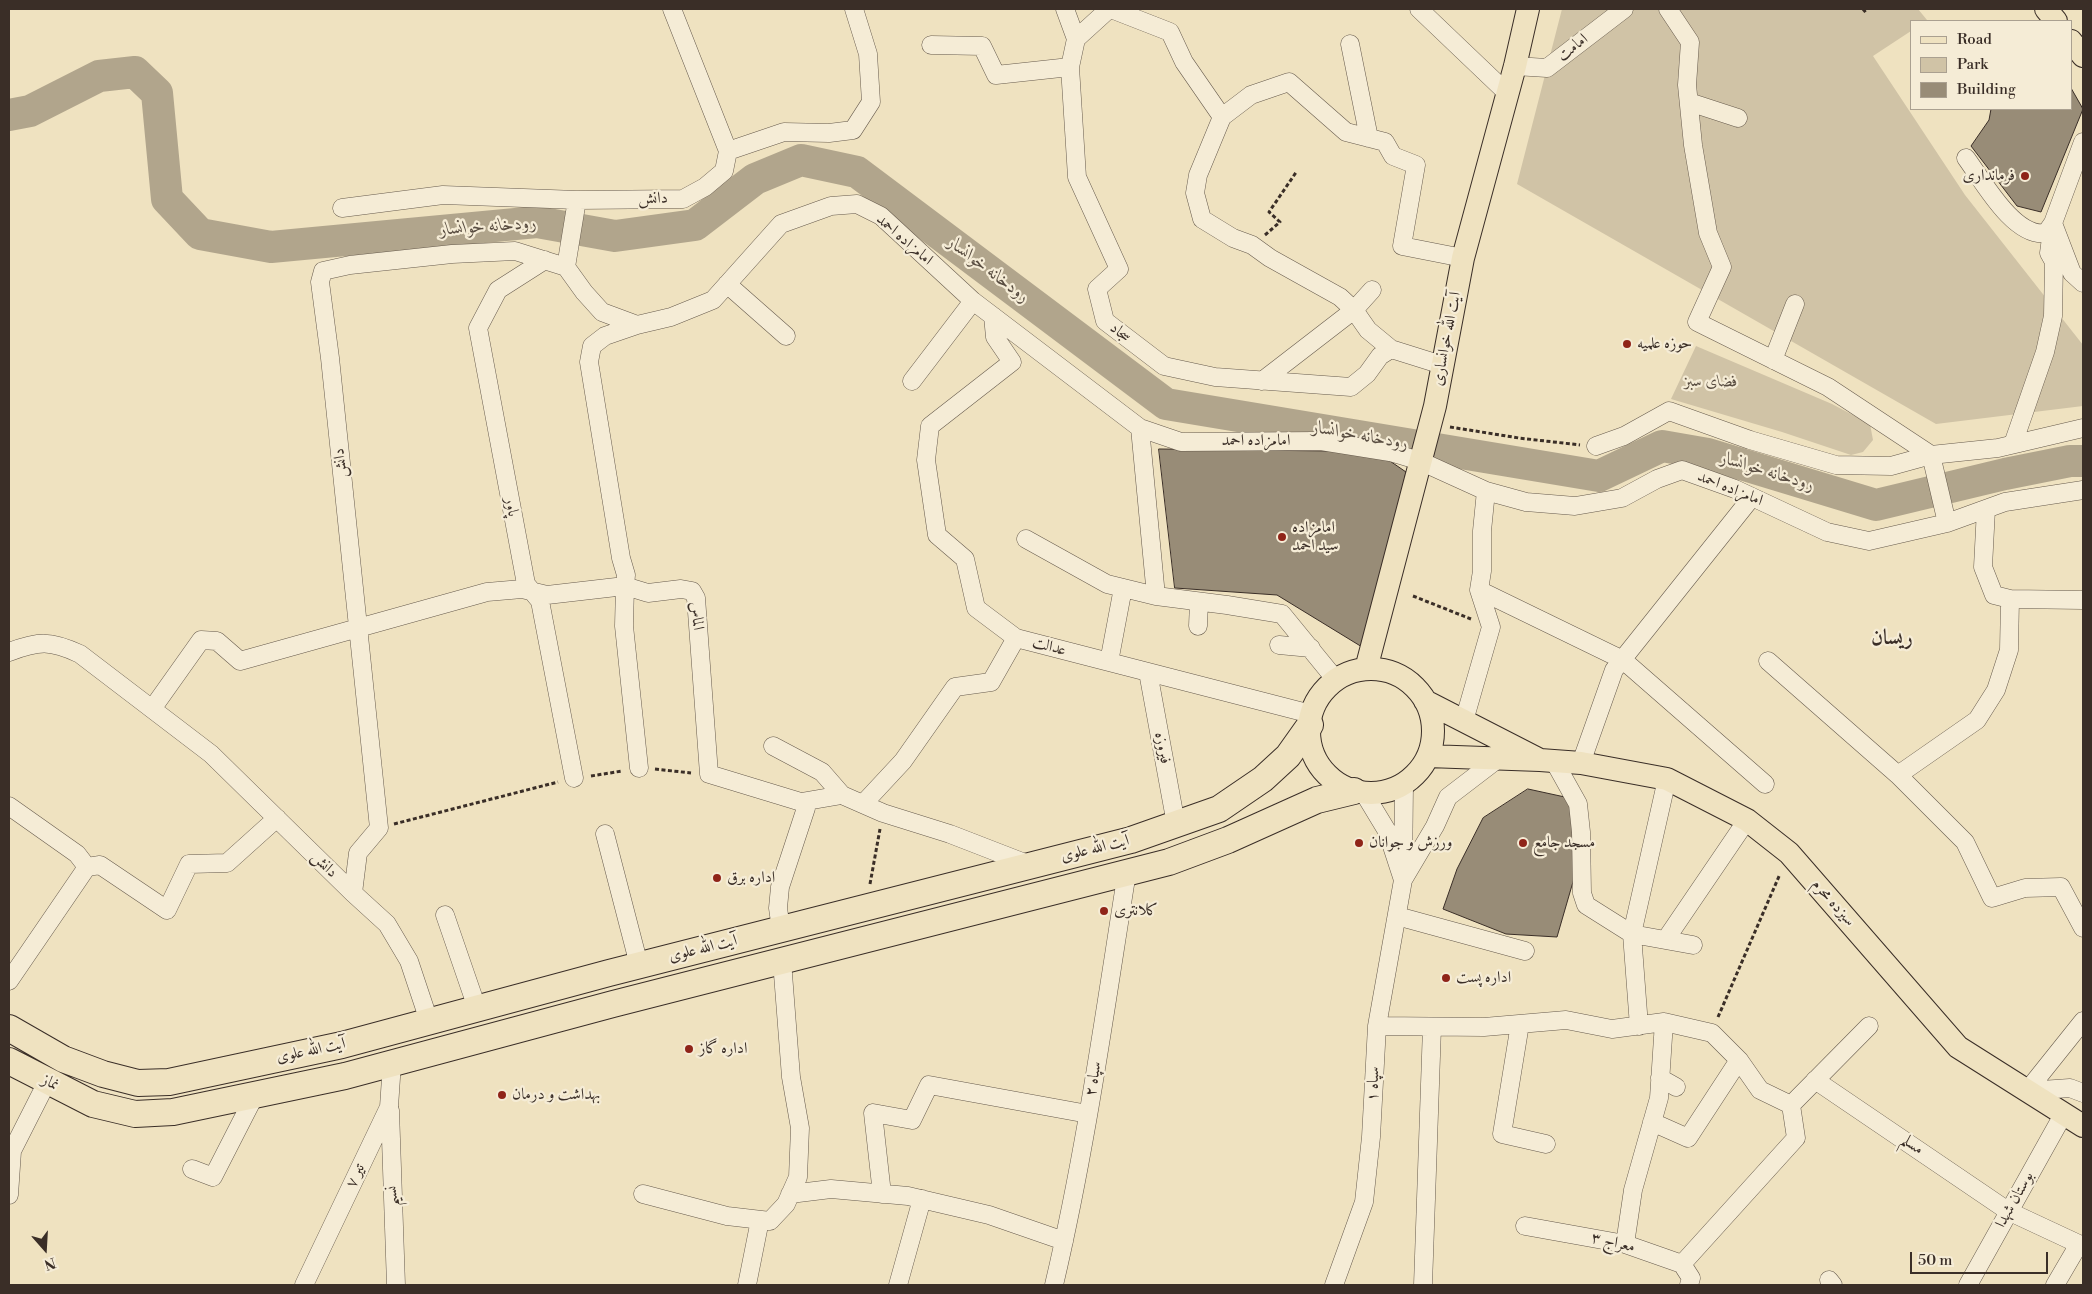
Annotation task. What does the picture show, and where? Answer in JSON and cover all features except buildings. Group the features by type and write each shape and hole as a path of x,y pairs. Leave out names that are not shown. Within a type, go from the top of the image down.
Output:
{"highway":[{"name":"آیت الله علوی","path":"63,1059 103,1074 138,1083 169,1082 342,1045 781,928 1131,840 1219,809 1263,779 1288,756 1310,720"},
{"name":"آیت الله علوی","path":"93,1104 135,1114 173,1112 345,1076 612,1004 1169,862 1228,840 1318,800 1359,792"},
{"name":"نماز","path":"9,1028 63,1059"},
{"name":"نماز","path":"9,1061 93,1104"}],"main road":[{"name":"آیت الله خوانساری","path":"1366,670 1430,424 1463,258 1528,9"},
{"path":"2046,9 2055,20"},
{"path":"2072,42 2083,56"},
{"path":"1366,670 1384,671 1400,676 1415,687 1431,714 1433,742 1428,756 1418,772 1404,784 1384,792 1359,792 1338,784 1325,773 1316,758 1310,742 1310,720 1321,695 1336,680 1351,673 1366,670"},
{"path":"1425,701 1547,760"},
{"name":"سیزده محرم","path":"1428,756 1581,763 1667,779 1747,820 1789,852 1958,1047 2083,1126"}],"street":[{"path":"672,9 728,151 784,132 830,133 853,130 871,102 868,54 854,9"},
{"path":"1065,9 1076,39 1110,9 1170,32 1184,62 1222,117"},
{"path":"1419,9 1506,92"},
{"name":"امامت","path":"1514,66 1547,68 1624,9"},
{"path":"1668,9 1690,42 1687,85 1693,145 1708,233 1722,267 1697,322 1828,388 1930,455 1947,523"},
{"name":"سجاد","path":"1076,39 1070,67 1077,177 1119,269 1097,289 1105,321 1164,366 1215,378 1351,387 1367,374 1380,356 1391,348"},
{"path":"1350,44 1369,138"},
{"path":"932,45 982,46 996,74 1070,67"},
{"path":"1442,365 1391,348 1368,330 1354,310 1340,297 1270,258 1252,245 1233,238 1202,219 1195,193 1198,175 1222,117 1251,95 1289,82 1346,132 1385,142 1393,156 1416,165 1402,246 1463,258"},
{"path":"1689,102 1738,118"},
{"path":"2013,444 2045,352 2053,316 2054,262 2049,253 2053,224 2083,142"},
{"name":"دانش","path":"342,208 443,195 577,200 683,199 705,187 724,171 728,151"},
{"path":"1966,158 2013,221 2038,234 2046,233 2053,224"},
{"path":"577,200 566,267 584,292 602,312 637,324"},
{"name":"امامزاده احمد","path":"637,324 671,317 713,300 781,224 831,206 857,204 881,216 973,301 1140,428 1180,442 1321,441 1390,452 1420,461 1486,491 1526,502 1575,506 1622,498 1658,479 1682,470 1752,497 1826,532 1869,541 1947,523 2005,502 2083,490"},
{"path":"2053,224 2072,273 2083,283"},
{"name":"دانش","path":"353,894 358,853 379,828 330,358 320,282 323,271 350,265 452,254 515,251 566,267"},
{"name":"پاور","path":"544,260 498,290 478,328 526,584 540,601 574,778"},
{"path":"727,284 786,336"},
{"path":"1262,381 1354,310 1372,290"},
{"path":"912,381 973,301"},
{"path":"1773,360 1795,304"},
{"path":"993,316 994,337 1012,362 930,426 926,460 937,536 964,559 976,608 1016,638"},
{"path":"637,324 605,336 592,346 589,362 621,558 626,575 624,626 639,768"},
{"path":"1596,446 1624,436 1669,411 1750,440 1836,465 1891,466 1930,455 2013,444 2083,428"},
{"path":"1140,428 1156,596"},
{"path":"1464,720 1491,627 1479,590 1482,571 1482,531 1486,491"},
{"path":"1581,763 1614,670 1752,497"},
{"path":"1986,509 1983,566 1994,595 2010,598 2083,600"},
{"path":"1026,539 1107,584 1156,596 1282,614 1336,680"},
{"path":"152,709 201,640 217,640 240,661 488,592 522,590 546,595 625,586"},
{"name":"الماس","path":"625,586 648,593 681,589 692,591 696,598 709,774"},
{"path":"1110,662 1123,588"},
{"path":"1479,590 1623,660 1765,784"},
{"path":"1898,775 1977,720 1996,690 2009,650 2010,598"},
{"path":"1198,626 1199,602"},
{"name":"عدالت","path":"863,804 903,761 955,687 991,682 1016,638 1148,672 1310,720"},
{"name":"دانش","path":"9,652 35,642 62,646 80,654 211,754 353,894 387,924 409,961 429,1021"},
{"path":"1279,645 1310,648"},
{"path":"1768,661 1898,775 1965,842 1992,898 2025,888 2061,887 2083,928"},
{"name":"فیروزه","path":"1148,672 1176,824"},
{"path":"773,746 822,772 842,795 883,813 950,834 1030,865"},
{"path":"1403,880 1435,826 1448,797 1499,758"},
{"path":"1547,760 1578,804 1581,832 1582,893 1586,905 1632,934 1693,945"},
{"path":"709,774 802,802 842,795"},
{"path":"1638,1026 1632,934 1667,779"},
{"path":"1403,880 1404,784"},
{"path":"1359,792 1387,831 1403,880"},
{"path":"781,928 778,908 780,887 806,808 802,802"},
{"path":"9,806 77,854 87,867"},
{"path":"9,981 87,867 100,865 167,910 189,864 227,863 277,818"},
{"path":"1666,939 1747,820"},
{"path":"605,834 640,965"},
{"name":"سپاه ۲","path":"1054,1285 1088,1114 1127,872"},
{"name":"سپاه ۱","path":"1334,1285 1364,1202 1371,1137 1377,1026 1403,880"},
{"path":"445,915 476,1008"},
{"path":"1397,916 1525,952"},
{"path":"643,1194 727,1216 770,1221 786,1204 798,1177 800,1128 791,1077 782,961"},
{"path":"1377,1026 1484,1028 1566,1020 1612,1029 1664,1022 1712,1033 1739,1060 1760,1090 1791,1105"},
{"path":"2026,1091 2083,1021"},
{"path":"1624,1244 1633,1190 1658,1098 1664,1022"},
{"path":"1520,1024 1502,1134 1546,1144"},
{"path":"1791,1105 1868,1026"},
{"path":"1423,1285 1432,1027"},
{"path":"1652,1122 1688,1138 1739,1060"},
{"name":"۷ تیر","path":"304,1285 390,1106 392,1063"},
{"path":"1660,1078 1676,1087"},
{"name":"مسلم","path":"1815,1080 2008,1211 2081,1245"},
{"path":"9,1195 12,1151 47,1082"},
{"path":"882,1194 873,1112 912,1120 929,1084 1088,1114"},
{"path":"2026,1091 2070,1088 2083,1093"},
{"path":"192,1169 213,1177 255,1095"},
{"path":"1687,1276 1796,1138 1791,1105"},
{"name":"نسیم","path":"390,1106 396,1285"},
{"name":"بوستان شهدا","path":"1968,1285 2063,1115"},
{"path":"790,1194 831,1190 922,1199 989,1214 1064,1241"},
{"path":"898,1285 922,1199"},
{"path":"746,1285 760,1220"},
{"name":"معراج ۳","path":"1525,1226 1624,1244 1687,1276"},
{"path":"2055,1285 2081,1245"}],"path":[{"path":"1863,9 1867,14"},
{"path":"1252,245 1280,222 1269,212 1297,171"},
{"path":"1430,424 1519,438 1596,446"},
{"path":"1413,596 1491,627"},
{"path":"379,828 574,778 639,768 709,774"},
{"path":"866,907 883,813"},
{"path":"1712,1033 1789,852"}],"green space":[{"path":"1562,9 1918,9 1927,20 1910,20 1910,32 1873,56 1965,195 2083,345 2083,406 1936,424 1517,184"},
{"name":"فضای سبز","path":"1696,346 1832,404 1870,424 1873,440 1863,452 1851,455 1671,399"}],"waterway":[{"name":"رودخانه خوانسار","path":"9,115 30,111 99,76 135,72 157,93 167,199 200,234 271,247 537,222 615,236 695,225 755,179 801,160 857,172 1166,404 1599,476 1662,446 1708,454 1876,505 2005,474 2070,461 2083,461"}],"place":[{"name":"فرمانداری","path":"2025,176"},
{"name":"حوزه علمیه","path":"1627,344"},
{"name":"امامزاده سید احمد","path":"1282,537"},
{"name":"ورزش و جوانان","path":"1359,843"},
{"name":"مسجد جامع","path":"1523,843"},
{"name":"اداره برق","path":"717,878"},
{"name":"کلانتری","path":"1104,911"},
{"name":"اداره پست","path":"1446,978"},
{"name":"اداره گاز","path":"689,1049"},
{"name":"بهداشت و درمان","path":"502,1095"}],"district":[{"name":"ریسان","path":"1892,639"}]}
